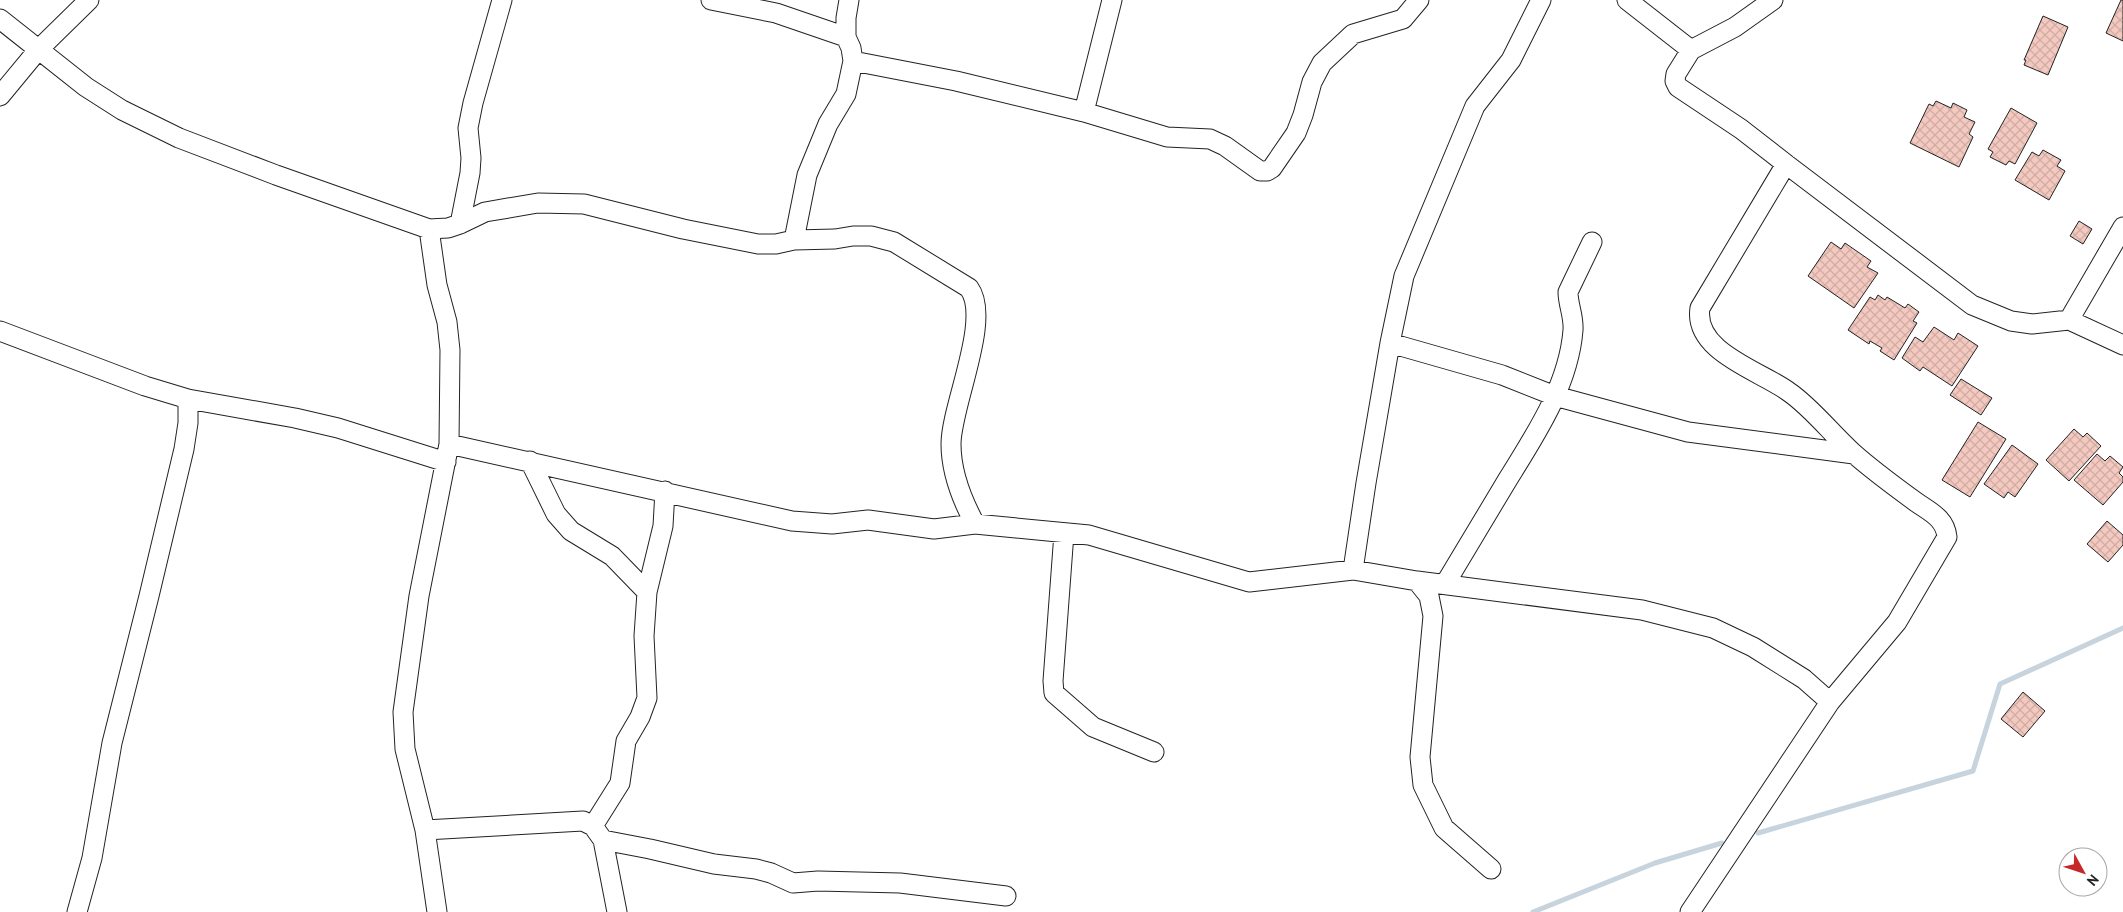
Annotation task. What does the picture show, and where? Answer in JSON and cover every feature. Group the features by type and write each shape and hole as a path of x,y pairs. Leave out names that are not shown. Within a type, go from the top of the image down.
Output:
{"street":[{"path":"0,96 38,50 89,0"},
{"path":"460,224 470,173 471,158 468,128 471,111 502,0"},
{"path":"711,0 776,13 846,37"},
{"path":"794,240 807,175 828,124 846,94 852,61 851,48 846,37 846,18 849,0"},
{"path":"1084,112 1112,0"},
{"path":"852,61 956,81 1084,112 1167,137 1217,142 1260,171 1267,171 1272,168 1296,133 1315,72 1322,63 1354,34 1403,19 1419,0"},
{"path":"1353,570 1390,343 1404,276 1474,106 1511,60 1541,0"},
{"path":"1627,0 1691,50"},
{"path":"1773,0 1734,27 1691,50 1676,74 1675,81 1678,87 1741,129 1972,304 2011,321 2032,324 2069,320 2123,345"},
{"path":"0,19 86,87 122,110 179,138 276,176 428,228 448,228 484,212 538,203 562,203 584,204 683,229 758,244 862,236 871,236 894,242 970,288 975,295 977,306 970,358 952,430 951,443 952,457 960,490 975,524"},
{"path":"1699,909 1830,702 1897,622 1947,537 1946,528 1941,520 1854,454 1790,392 1725,355 1710,341 1700,325 1700,308 1786,164"},
{"path":"2069,320 2123,227"},
{"path":"428,228 437,285 447,322 450,350 449,444 419,596 403,712 405,748 425,830 437,912"},
{"path":"1445,584 1540,429 1555,396 1570,350 1573,331 1574,319 1568,300 1568,292 1592,242"},
{"path":"0,331 145,386 188,398 338,428 446,462"},
{"path":"1390,343 1502,375 1555,396 1688,432 1854,454"},
{"path":"77,912 92,858 112,743 150,596 184,449 188,423 188,398"},
{"path":"449,444 792,521 832,524 868,520 934,529 975,524 1089,535 1249,582 1353,570 1417,581 1642,610 1713,628 1752,646 1804,680 1830,702"},
{"path":"530,461 556,514 571,530 612,556 647,592"},
{"path":"617,912 598,833 620,783 626,741 640,717 648,698 644,636 647,592 663,526 665,491"},
{"path":"1064,533 1053,681 1054,693 1093,727 1154,752"},
{"path":"1417,581 1429,596 1433,616 1420,757 1423,785 1444,828 1492,869"},
{"path":"425,830 583,821 598,833 650,849 714,864 770,873 794,883 818,881 900,883 1006,896"}],"building":[{"path":"2121,0 2123,0 2123,41 2106,33"},
{"path":"2043,16 2068,27 2048,75 2024,65 2026,60 2024,60"},
{"path":"1936,101 1951,108 1953,103 1967,110 1964,117 1975,122 1969,134 1973,137 1959,167 1910,143 1929,104 1933,106"},
{"path":"2011,108 2037,123 2015,164 2009,161 2006,165 1990,157 1993,152 1988,149"},
{"path":"2043,150 2061,160 2057,166 2065,171 2049,200 2015,180 2032,152 2039,156"},
{"path":"2079,221 2092,229 2083,244 2070,236"},
{"path":"1831,242 1841,249 1845,243 1871,261 1867,267 1878,273 1854,308 1808,276"},
{"path":"1878,295 1885,300 1887,297 1905,308 1908,304 1919,312 1913,321 1917,323 1894,360 1880,351 1882,348 1870,341 1869,344 1848,330 1870,297 1875,300"},
{"path":"1934,327 1954,340 1958,333 1978,346 1952,386 1923,367 1920,371 1902,358 1915,337 1923,342"},
{"path":"1961,379 1992,398 1981,415 1950,395"},
{"path":"1978,422 2006,439 1970,497 1942,480"},
{"path":"2074,429 2083,437 2087,433 2101,446 2069,481 2046,460"},
{"path":"2012,445 2038,464 2015,497 2008,492 2004,498 1984,484"},
{"path":"2097,454 2105,461 2110,456 2123,467 2119,473 2123,477 2123,482 2103,505 2074,480"},
{"path":"2107,521 2123,535 2123,545 2108,562 2087,544"},
{"path":"2023,692 2045,711 2023,737 2001,719"}],"waterway":[{"path":"1758,833 1973,771 2000,684 2123,628"},
{"path":"1533,912 1655,863 1722,843"}]}
